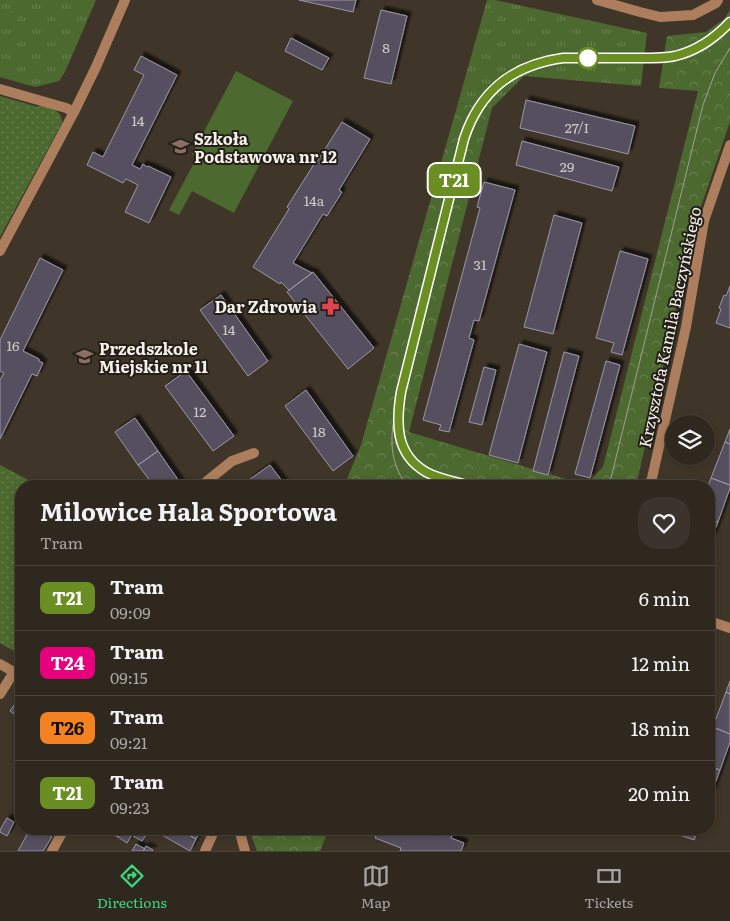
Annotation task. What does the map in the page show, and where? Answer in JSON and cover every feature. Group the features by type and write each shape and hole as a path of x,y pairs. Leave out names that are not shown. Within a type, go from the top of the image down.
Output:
{"street":[{"path":"0,251 96,68 125,0"},
{"path":"598,0 610,0"},
{"path":"598,0 660,16 693,15 716,3 718,0"},
{"path":"0,89 74,112"},
{"name":"Krzysztofa Kamila Baczyńskiego","path":"651,480 686,327 704,221 730,145"},
{"path":"208,480 232,461 254,452"},
{"path":"715,623 730,628"},
{"path":"0,664 15,673"},
{"path":"0,694 15,676"},
{"path":"52,851 61,835"},
{"path":"205,851 212,835"},
{"path":"241,835 245,851"}],"green space":[{"path":"0,0 96,0 65,72 59,81 35,87 0,77"},
{"path":"487,0 495,0 647,33 641,86 524,76 492,108 458,103"},
{"path":"730,10 730,122 695,224 637,480 591,480 603,467 698,91 659,88 667,36 706,32 724,19"},
{"path":"236,71 293,101 234,213 192,191 179,215 169,210 197,157 192,154"},
{"path":"0,96 38,107 40,104 52,108 60,115 62,123 0,237"},
{"path":"458,103 492,108 409,432 569,480 346,480 361,445"},
{"path":"0,465 29,480 15,480 15,652 0,643"},
{"path":"251,835 327,835 320,851 257,851"}],"building":[{"path":"299,0 356,0 353,12"},
{"path":"381,10 407,16 391,84 364,78"},
{"path":"291,38 329,58 322,70 285,51"},
{"path":"141,56 177,75 132,165 140,169 143,164 171,177 149,223 125,212 138,185 126,179 123,183 87,165 93,152 103,157 144,75 134,70"},
{"path":"526,100 635,126 628,154 520,128"},
{"path":"342,122 370,139 339,190 342,192 327,216 323,214 293,263 312,273 289,290 281,282 280,284 253,267 289,209 287,207"},
{"path":"522,141 619,167 612,191 516,165"},
{"path":"484,182 515,190 479,321 474,320 469,338 474,340 449,432 439,430 441,425 423,420 480,208 477,207"},
{"path":"554,215 582,223 553,334 524,327"},
{"path":"620,251 648,259 622,355 611,352 614,343 596,338"},
{"path":"40,258 63,270 23,351 43,363 37,376 32,374 0,439 0,380 4,373 0,371 0,340"},
{"path":"313,272 374,348 348,369 287,292"},
{"path":"730,286 730,328 716,323 721,309 719,308"},
{"path":"221,295 268,361 248,376 200,310"},
{"path":"519,344 547,352 518,463 489,455"},
{"path":"564,352 579,356 548,475 533,471"},
{"path":"606,361 620,365 590,478 575,474"},
{"path":"484,367 496,370 482,425 469,422"},
{"path":"186,371 234,436 213,451 165,386"},
{"path":"306,390 353,456 333,471 285,406"},
{"path":"135,418 158,451 138,465 115,432"},
{"path":"730,429 730,444 725,442"},
{"path":"725,442 730,444 730,485 711,478"},
{"path":"158,451 178,480 149,480 138,465"},
{"path":"270,465 281,480 249,480"},
{"path":"711,478 730,485 718,522 715,521 715,480 710,480"},
{"path":"730,681 730,694 726,692"},
{"path":"726,692 730,694 730,734 715,728 715,722"},
{"path":"15,704 15,715 10,711"},
{"path":"715,728 730,734 730,742 720,770 715,768"},
{"path":"715,768 720,770 715,784"},
{"path":"7,818 14,822 7,836 0,832 0,830"},
{"path":"27,835 48,835 52,837 43,851 18,851"},
{"path":"119,835 132,835 127,843 118,837"},
{"path":"134,835 146,835 142,841"},
{"path":"162,835 189,835 196,839 190,851"},
{"path":"189,835 198,835 196,839"},
{"path":"376,835 448,835 464,843 461,851 400,851 401,848 375,838"},
{"path":"680,835 696,835 694,840"},
{"path":"136,844 145,849 143,851 132,851"},
{"path":"146,846 153,850 143,851"}],"tram line":[{"path":"403,480 398,472 392,449 393,425 464,139 479,108 500,84 513,74 528,67 568,58 654,58 675,56 705,43 730,22"},
{"name":"T21","path":"450,480 426,472 416,465 403,449 398,430 399,405 464,139 474,114 499,84 526,67 563,58 648,58 676,56 707,42 721,32 730,22"},
{"path":"610,480 703,105 715,73 730,48"},
{"path":"398,422 404,451 411,461 431,474 450,480"}],"place":[{"name":"Szkoła Podstawowa nr 12","path":"180,147"},
{"name":"Dar Zdrowia","path":"331,306"},
{"name":"Przedszkole Miejskie nr 11","path":"85,357"}]}
